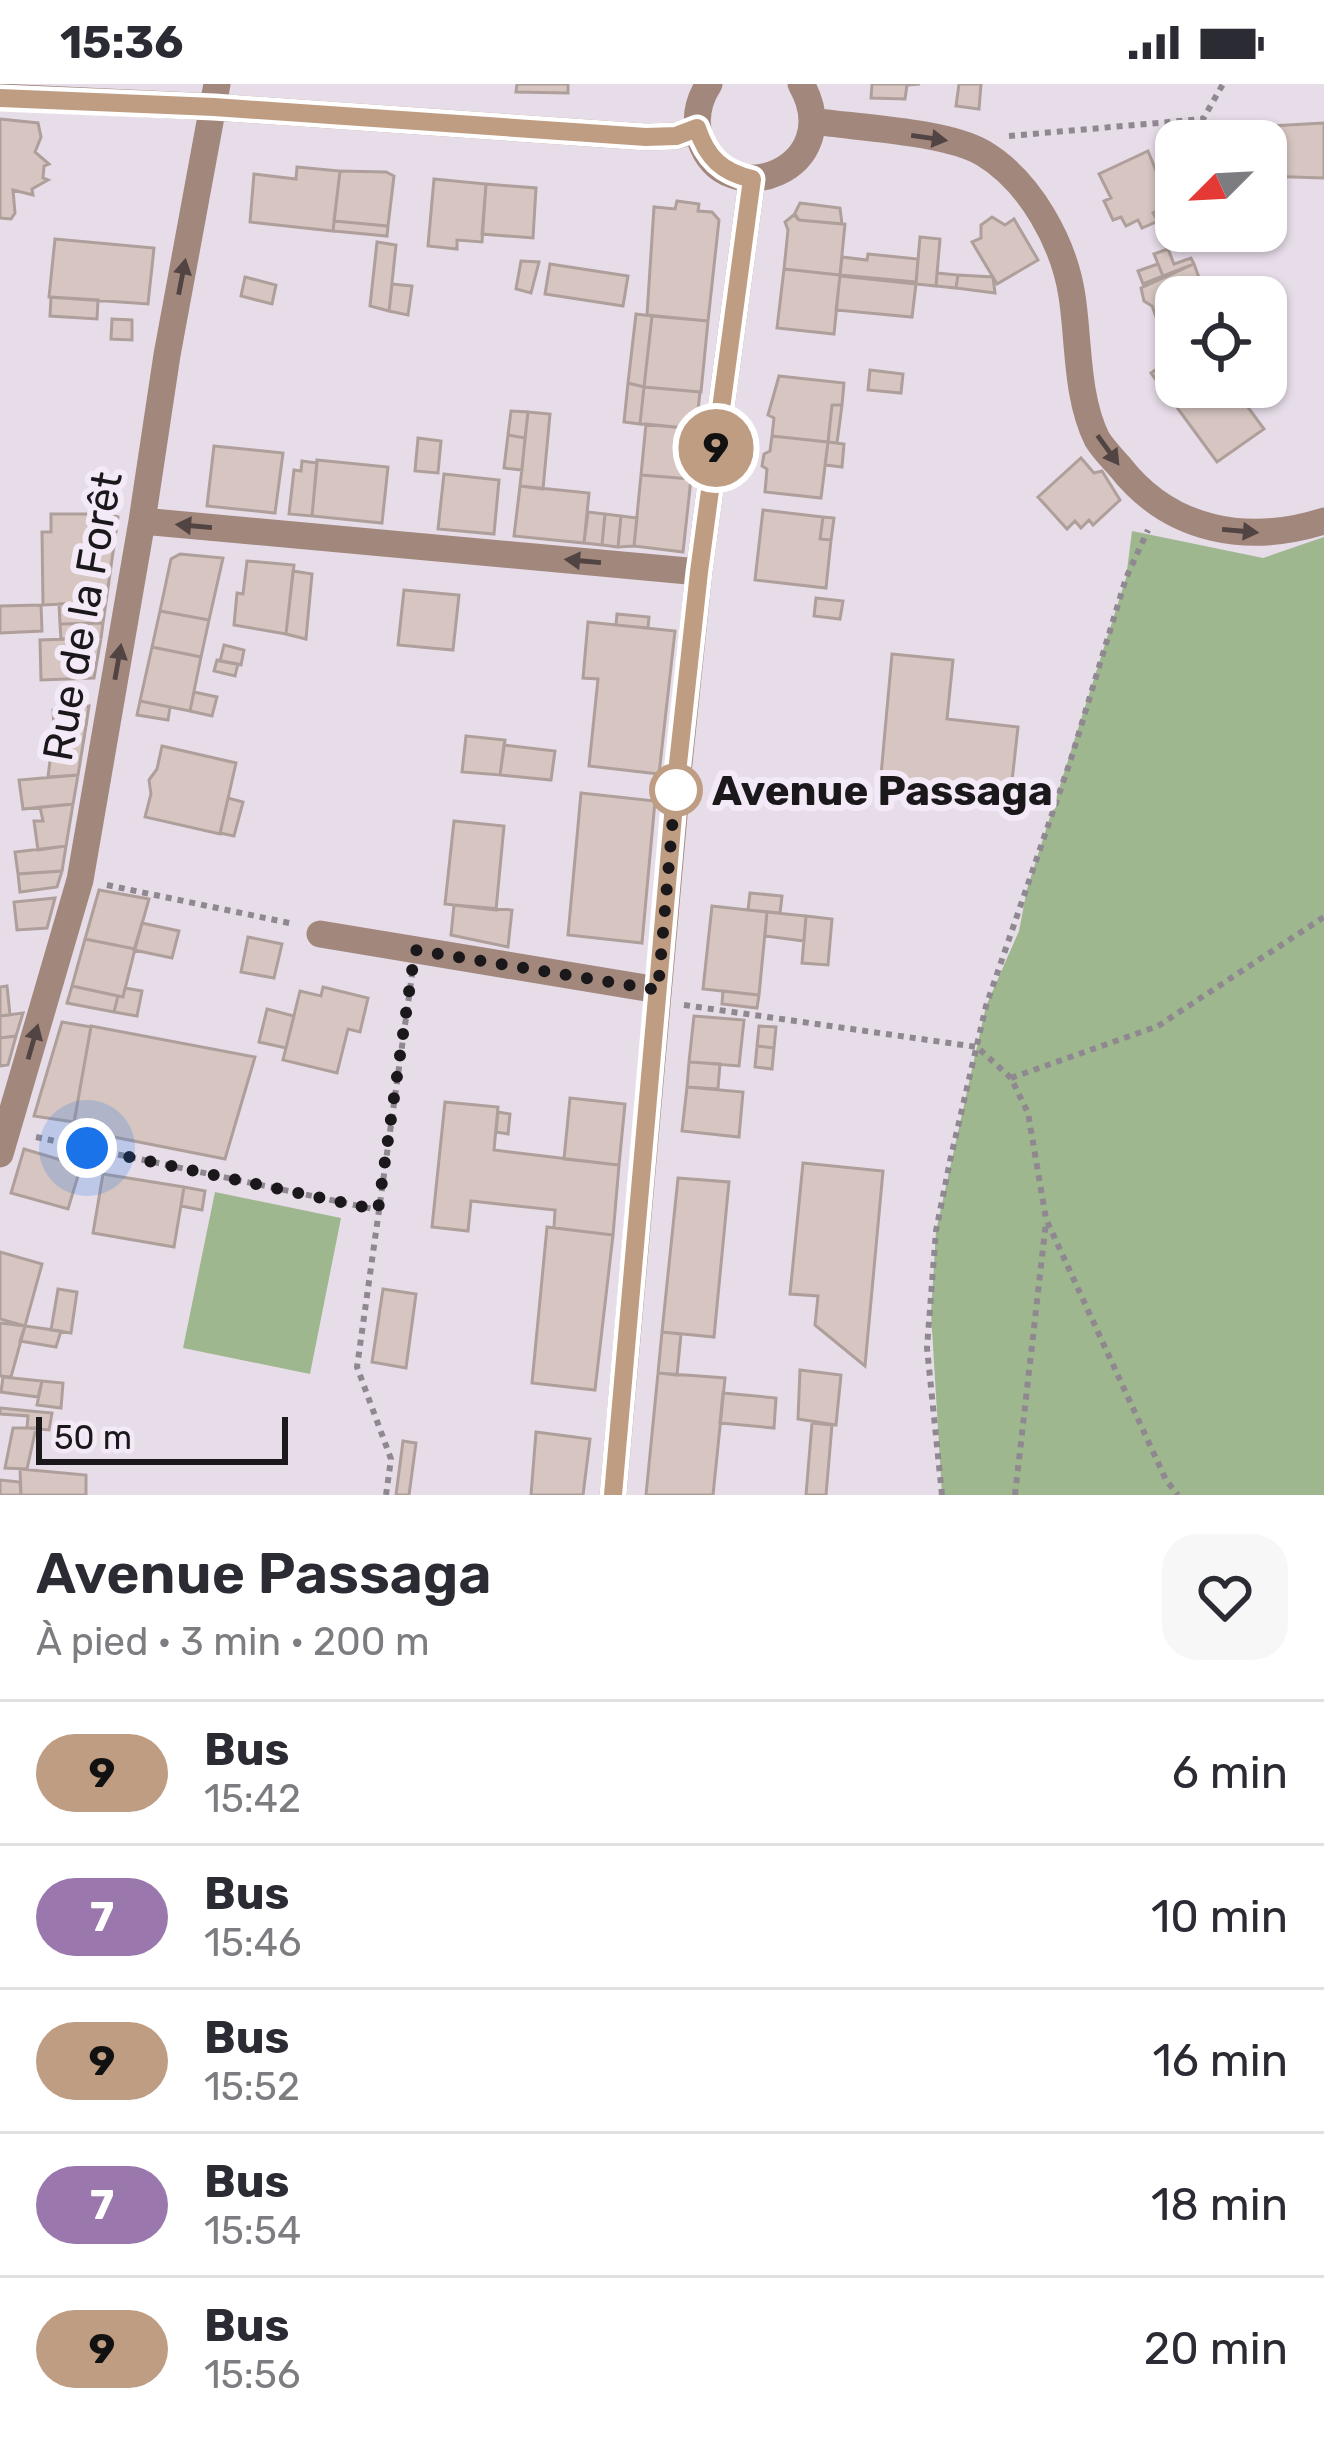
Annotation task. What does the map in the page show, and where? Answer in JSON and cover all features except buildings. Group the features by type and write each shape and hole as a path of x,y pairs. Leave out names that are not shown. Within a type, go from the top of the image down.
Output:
{"street":[{"path":"709,84 698,106 703,148 716,164 752,179 775,175 795,163 808,144 813,121 810,100 801,84"},
{"path":"0,98 216,96 646,137 676,136 697,128"},
{"name":"Rue de la Forêt","path":"0,1154 80,880 166,355 216,96"},
{"path":"813,121 952,142 982,153 1029,195 1049,229 1072,293 1077,364 1097,438 1138,491 1181,519 1232,533 1286,533 1324,521"},
{"path":"613,1495 699,572 752,179"},
{"path":"142,521 699,572"},
{"path":"320,934 657,995"}],"path":[{"path":"952,142 1203,119 1223,84"},
{"path":"942,1495 927,1348 937,1231 976,1047 1126,578 1160,505"},
{"path":"80,880 287,921 320,934"},
{"path":"1011,1078 1158,1026 1324,917"},
{"path":"386,1495 391,1460 357,1367 415,950"},
{"path":"657,995 976,1047 1011,1078 1028,1113 1046,1219 1166,1480 1178,1495"},
{"path":"41,1138 378,1210"},
{"path":"1015,1495 1046,1219"}],"green space":[{"path":"1132,531 1263,558 1324,537 1324,1495 942,1495 931,1313 936,1231 986,1006 1019,931 1027,889 1126,578"},
{"path":"215,1192 341,1218 310,1374 183,1348"}],"bus line":[{"name":"9","path":"0,98 214,107 646,137 676,136 697,128 703,148 716,164 752,179 676,782 613,1495"}],"place":[{"name":"Avenue Passaga","path":"676,790"}],"route":[{"path":"87,1148 378,1210 415,950 658,990 676,782 676,790"}]}
